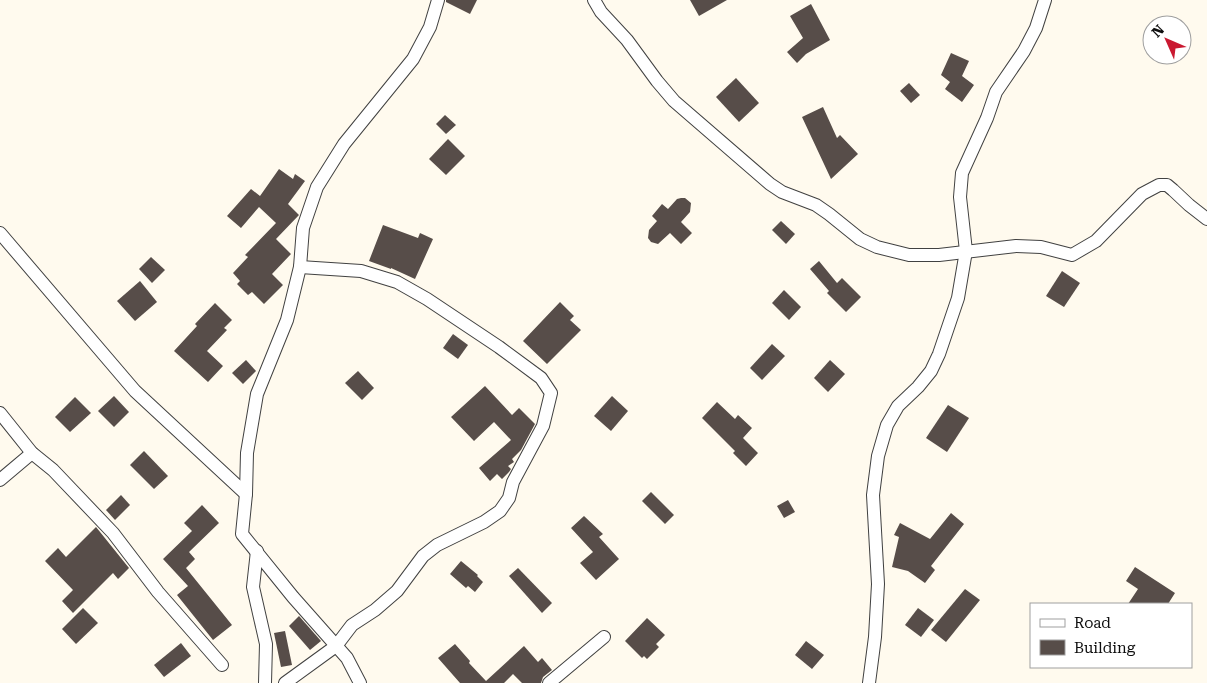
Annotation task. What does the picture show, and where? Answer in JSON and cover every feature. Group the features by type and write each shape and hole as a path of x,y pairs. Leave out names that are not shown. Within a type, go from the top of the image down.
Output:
{"street":[{"path":"360,683 347,658 293,597 242,534 246,494 246,453 257,394 287,320 300,267 303,228 317,187 344,144 413,59 430,27 438,0"},
{"path":"594,0 601,12 627,40 674,101 770,184 782,192 816,205 860,239 877,247 909,255 940,255 1016,246 1032,247 1072,255 1096,241 1142,194 1159,186 1167,186 1173,190 1188,205 1207,219"},
{"path":"869,683 875,637 878,584 873,495 878,456 887,425 898,406 927,376 940,354 958,298 966,251 960,197 962,173 987,118 996,92 1024,51 1036,28 1045,0"},
{"path":"0,233 135,391 246,494"},
{"path":"285,683 336,646 352,625 375,610 397,591 423,556 437,545 484,522 500,511 508,498 516,476 543,426 551,393 541,378 499,347 397,282 361,270 300,267"},
{"path":"0,413 32,453 53,470 113,533 158,592 222,665"},
{"path":"0,480 32,453"},
{"path":"257,551 253,587 266,644 265,683"},
{"path":"549,683 604,637"}],"building":[{"path":"446,0 477,0 470,14 446,2"},
{"path":"690,0 727,0 699,16"},
{"path":"811,4 830,40 806,54 797,63 787,52 803,38 790,16"},
{"path":"951,53 969,61 962,76 974,85 962,102 945,89 950,82 941,75"},
{"path":"736,78 759,103 739,122 716,97"},
{"path":"909,83 920,95 911,103 900,91"},
{"path":"823,107 837,138 840,135 858,154 831,179 802,117"},
{"path":"445,115 456,125 446,134 436,124"},
{"path":"448,139 465,156 446,175 429,159"},
{"path":"279,169 293,179 295,174 305,181 288,204 299,215 276,239 291,254 272,274 283,285 264,304 252,292 248,295 237,284 240,281 233,273 248,257 245,255 276,223 259,207 241,228 227,216 251,189 260,196"},
{"path":"685,198 691,203 690,212 681,222 692,233 681,244 670,233 658,244 651,242 648,238 649,230 657,221 652,216 662,204 668,209 677,199"},
{"path":"781,221 795,234 786,244 772,230"},
{"path":"383,225 418,238 420,233 433,239 415,279 369,261"},
{"path":"151,257 165,270 152,283 139,269"},
{"path":"819,261 837,283 842,278 861,297 846,312 827,293 829,291 810,269"},
{"path":"1062,271 1080,283 1064,307 1046,296"},
{"path":"140,281 157,302 135,321 117,301"},
{"path":"784,290 801,307 789,320 772,303"},
{"path":"560,302 574,316 570,320 581,330 547,364 523,341"},
{"path":"215,303 232,320 224,328 227,330 207,351 223,366 208,382 174,351 197,326 195,324"},
{"path":"453,334 468,345 458,359 443,348"},
{"path":"772,344 785,356 762,380 750,368"},
{"path":"246,360 256,371 243,384 232,373"},
{"path":"830,360 845,374 828,392 814,378"},
{"path":"358,371 374,388 362,400 345,383"},
{"path":"485,386 512,415 519,408 535,424 521,450 512,459 514,462 508,466 511,469 509,472 502,479 497,474 490,481 479,468 511,440 494,422 474,441 451,417"},
{"path":"114,396 129,412 114,427 98,411"},
{"path":"612,396 628,411 611,431 594,416"},
{"path":"75,397 91,413 70,432 55,417"},
{"path":"717,402 735,419 738,415 752,428 743,438 758,453 746,466 733,453 735,451 702,418"},
{"path":"948,405 969,418 947,452 926,438"},
{"path":"144,451 168,476 154,489 130,465"},
{"path":"651,492 674,515 665,524 642,501"},
{"path":"121,495 130,505 115,520 106,510"},
{"path":"788,500 795,512 784,518 777,506"},
{"path":"202,505 219,523 189,552 195,559 186,568 232,625 213,640 177,595 188,586 163,559 192,531 184,523"},
{"path":"951,513 964,524 931,566 935,570 925,583 908,571 892,567 899,537 894,535 900,523 930,539"},
{"path":"584,516 603,534 599,537 619,559 596,580 580,563 593,552 571,528"},
{"path":"96,527 129,568 118,579 113,573 73,613 62,601 73,590 45,561 58,548 66,557"},
{"path":"461,561 478,575 483,582 475,592 468,586 466,588 450,574"},
{"path":"1135,567 1175,593 1169,603 1129,603 1138,589 1126,581"},
{"path":"518,568 552,603 542,613 509,576"},
{"path":"965,589 980,600 946,642 931,630"},
{"path":"83,608 98,623 76,644 62,629"},
{"path":"918,608 934,620 921,637 905,625"},
{"path":"299,616 321,641 310,650 289,626"},
{"path":"647,618 665,635 656,644 659,647 647,659 644,656 642,658 625,641"},
{"path":"285,631 292,665 281,667 274,633"},
{"path":"806,641 824,655 812,669 795,655"},
{"path":"181,643 191,656 164,677 154,665"},
{"path":"455,644 486,681 524,646 538,662 542,658 552,670 543,677 541,683 522,683 513,674 504,683 460,683 438,658"}]}
